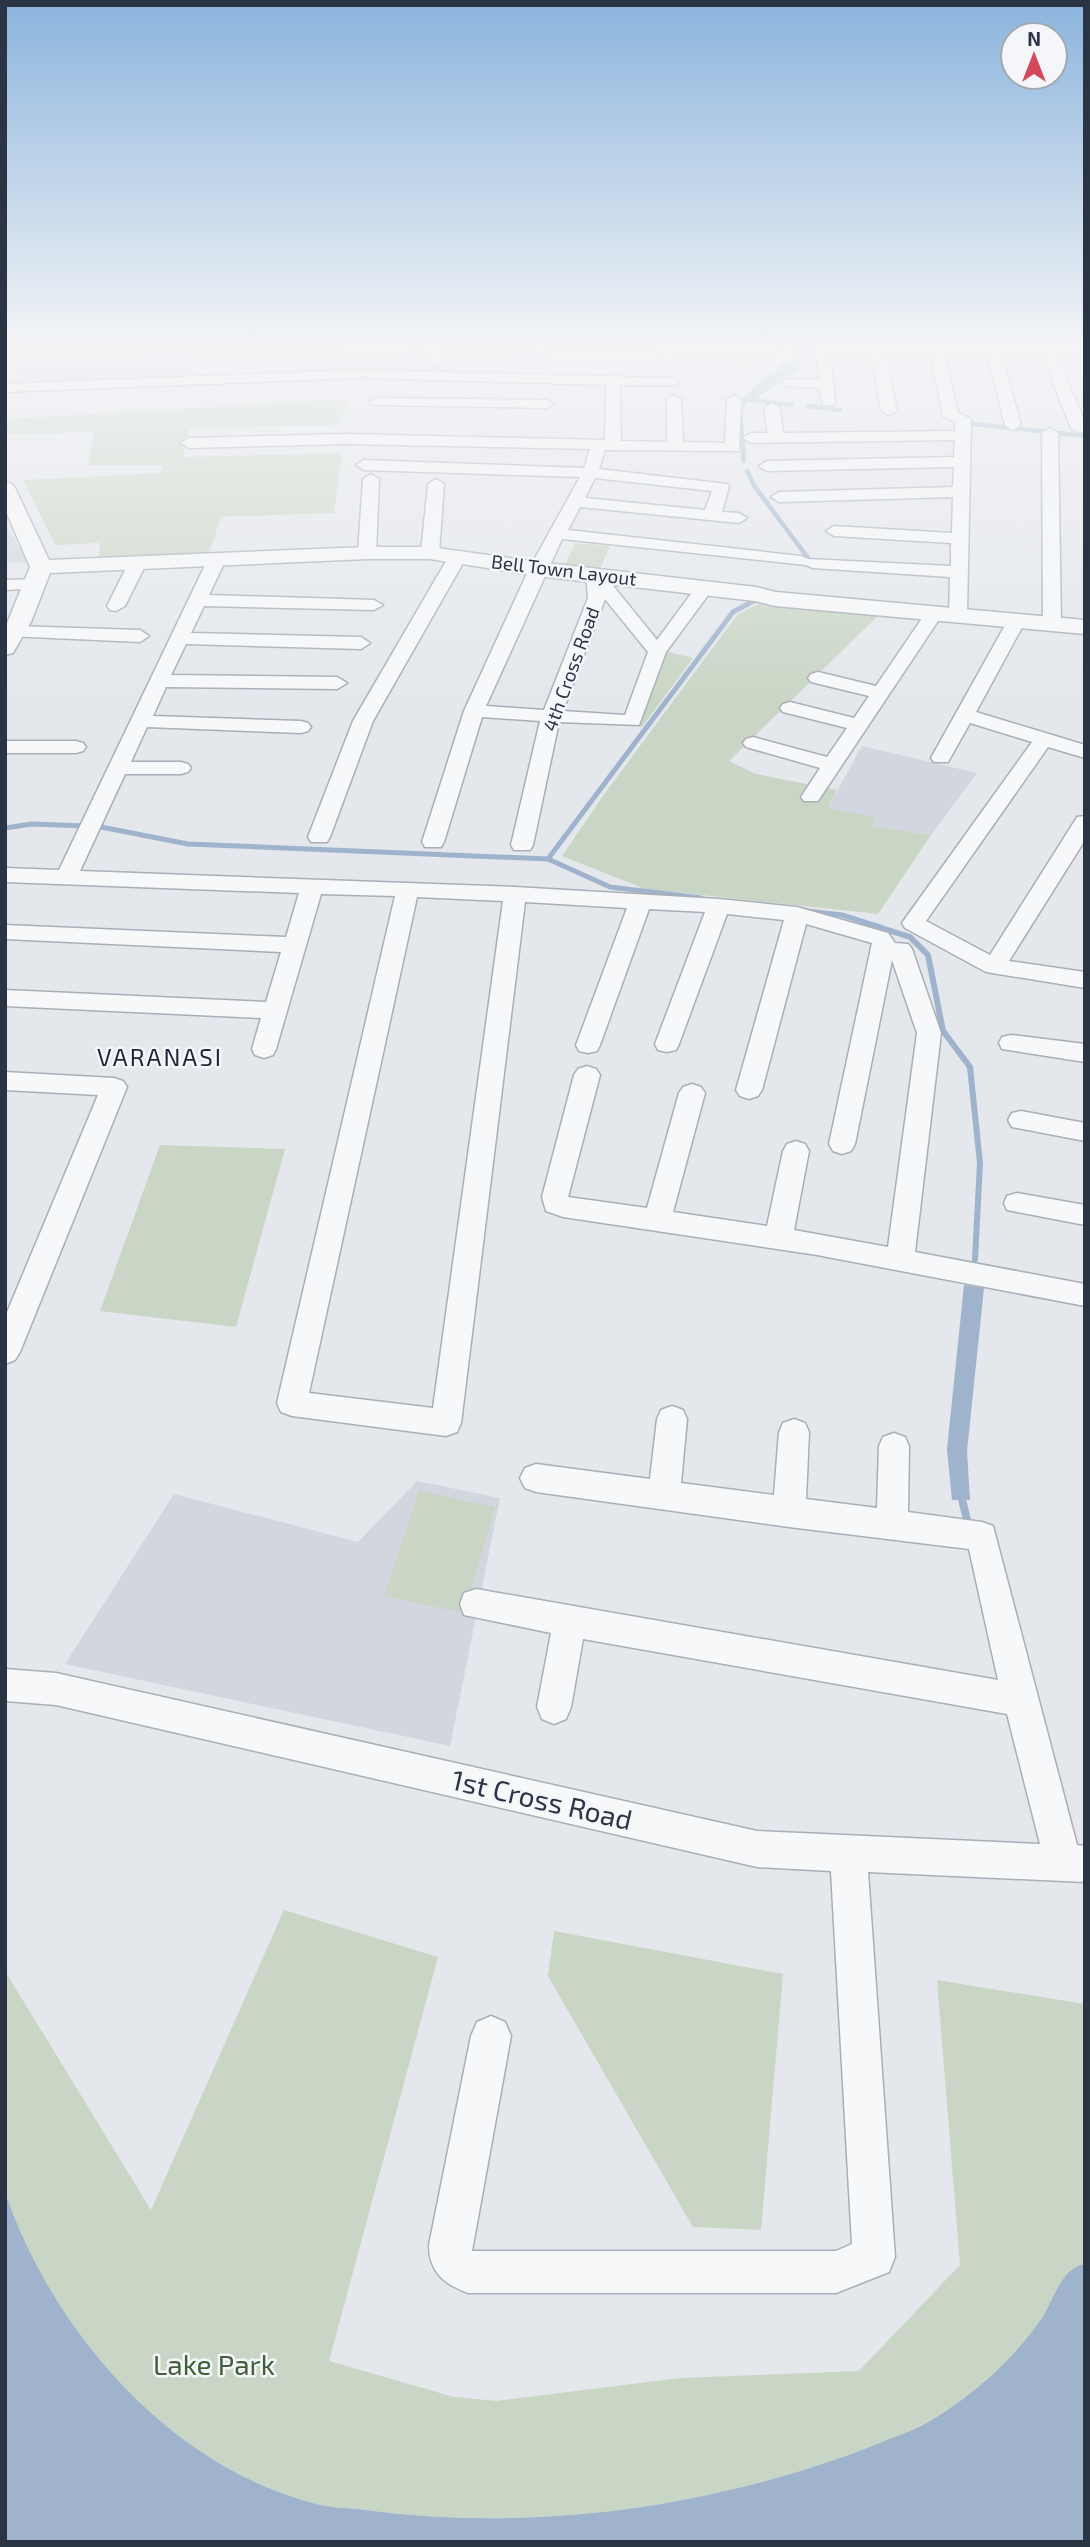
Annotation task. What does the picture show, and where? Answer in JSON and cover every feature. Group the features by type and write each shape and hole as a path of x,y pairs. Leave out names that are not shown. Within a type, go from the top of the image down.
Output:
{"street":[{"path":"481,463 481,470"},
{"path":"433,842 474,711 538,569 596,463"},
{"path":"767,466 921,463"},
{"path":"958,614 963,463"},
{"path":"1050,463 1052,623"},
{"path":"367,553 368,472 481,470 590,473 721,487 712,516"},
{"path":"430,553 436,484"},
{"path":"5,488 31,539 38,575 9,636 140,636"},
{"path":"779,498 962,492"},
{"path":"576,502 739,518"},
{"path":"834,531 959,538"},
{"path":"559,534 807,562 958,572"},
{"name":"Bell Town Layout","path":"38,575 138,562 430,553 538,569 765,596 1085,627"},
{"path":"319,836 363,721 458,556"},
{"path":"66,878 217,559"},
{"path":"116,606 138,562"},
{"path":"5,585 38,575"},
{"path":"595,575 657,652"},
{"name":"4th Cross Road","path":"522,845 551,716 597,597 595,575"},
{"path":"474,711 632,721 657,652 705,587"},
{"path":"198,600 374,605"},
{"path":"811,797 935,612"},
{"path":"941,758 1017,620"},
{"path":"180,638 361,643"},
{"path":"818,678 881,693"},
{"path":"161,681 337,683"},
{"path":"790,708 859,725"},
{"path":"965,715 1085,752"},
{"path":"141,721 301,727"},
{"path":"1044,739 913,923 994,967 1085,980"},
{"path":"753,743 832,765"},
{"path":"5,747 76,747"},
{"path":"120,768 181,768"},
{"path":"994,967 1085,822"},
{"path":"5,875 515,894 719,906 797,914 884,940 842,1144"},
{"path":"264,1049 273,1010 312,887"},
{"path":"407,892 292,1403 446,1423 515,894"},
{"path":"588,1045 641,901"},
{"path":"667,1044 719,906"},
{"path":"750,1090 797,914"},
{"path":"5,932 295,945"},
{"path":"900,949 929,1033 900,1260"},
{"path":"5,998 273,1010"},
{"path":"1012,1043 1085,1053"},
{"path":"587,1075 555,1197 556,1204 778,1239 1085,1295"},
{"path":"5,1081 114,1087 5,1352"},
{"path":"658,1219 692,1093"},
{"path":"1021,1120 1085,1132"},
{"path":"778,1239 796,1151"},
{"path":"1017,1203 1085,1216"},
{"path":"664,1496 672,1419"},
{"path":"789,1513 794,1433"},
{"path":"892,1526 894,1446"},
{"path":"536,1478 982,1536 1020,1700 1075,1864"},
{"path":"476,1604 1020,1700"},
{"path":"554,1707 570,1619"},
{"name":"1st Cross Road","path":"6,1688 56,1689 757,1849 1075,1864"},
{"path":"491,2036 451,2239 452,2260 458,2268 468,2272 836,2272 874,2257 848,1852"}],"shaded area":[{"path":"5,522 27,562 5,563"},
{"path":"862,746 977,773 931,835 870,826 874,818 828,808"},
{"path":"417,1481 500,1498 450,1746 65,1664 174,1494 358,1542"}],"green space":[{"path":"88,463 341,463 334,513 221,517 209,553 99,557 100,543 55,545 23,480 160,473 164,465 88,465"},
{"path":"575,543 610,546 600,569 565,565"},
{"path":"761,603 880,614 729,761 756,774 837,790 828,808 875,817 871,826 931,835 878,914 645,889 562,856 605,793 738,614"},
{"path":"665,651 693,658 642,727 637,726"},
{"path":"160,1145 285,1149 236,1327 100,1311"},
{"path":"419,1491 495,1507 464,1613 384,1596"},
{"name":"Lake Park","path":"284,1910 438,1957 329,2361 454,2397 497,2401 680,2378 859,2371 960,2265 937,1980 1085,2004 1085,2264 1077,2266 1065,2277 1042,2318 1018,2349 990,2377 942,2413 908,2432 823,2464 768,2480 655,2505 583,2514 511,2518 438,2517 333,2507 313,2503 260,2484 210,2458 164,2424 122,2385 84,2341 52,2293 25,2243 5,2192 5,1971 151,2210"},
{"path":"554,1931 783,1974 761,2230 693,2227 548,1976"}],"water":[{"path":"964,1285 984,1288 967,1451 970,1500 952,1500 947,1449"},
{"path":"5,2192 26,2243 53,2293 85,2341 122,2385 164,2424 210,2458 260,2484 313,2503 438,2517 547,2517 655,2505 768,2480 823,2464 908,2432 959,2402 990,2377 1018,2349 1042,2318 1064,2277 1077,2266 1085,2264 1085,2542 5,2542"}],"waterway":[{"path":"747,471 755,487 808,558"},
{"path":"754,601 759,598"},
{"path":"548,859 733,612 757,599"},
{"path":"5,828 32,824 85,826"},
{"path":"101,827 188,844 548,859"},
{"path":"548,859 610,887 701,898"},
{"path":"807,911 842,915 880,927"},
{"path":"875,926 910,937 928,955 943,1031 970,1067 980,1163 975,1259"},
{"path":"960,1491 969,1528"}],"district":[{"name":"VARANASI","path":"160,1058"}]}
